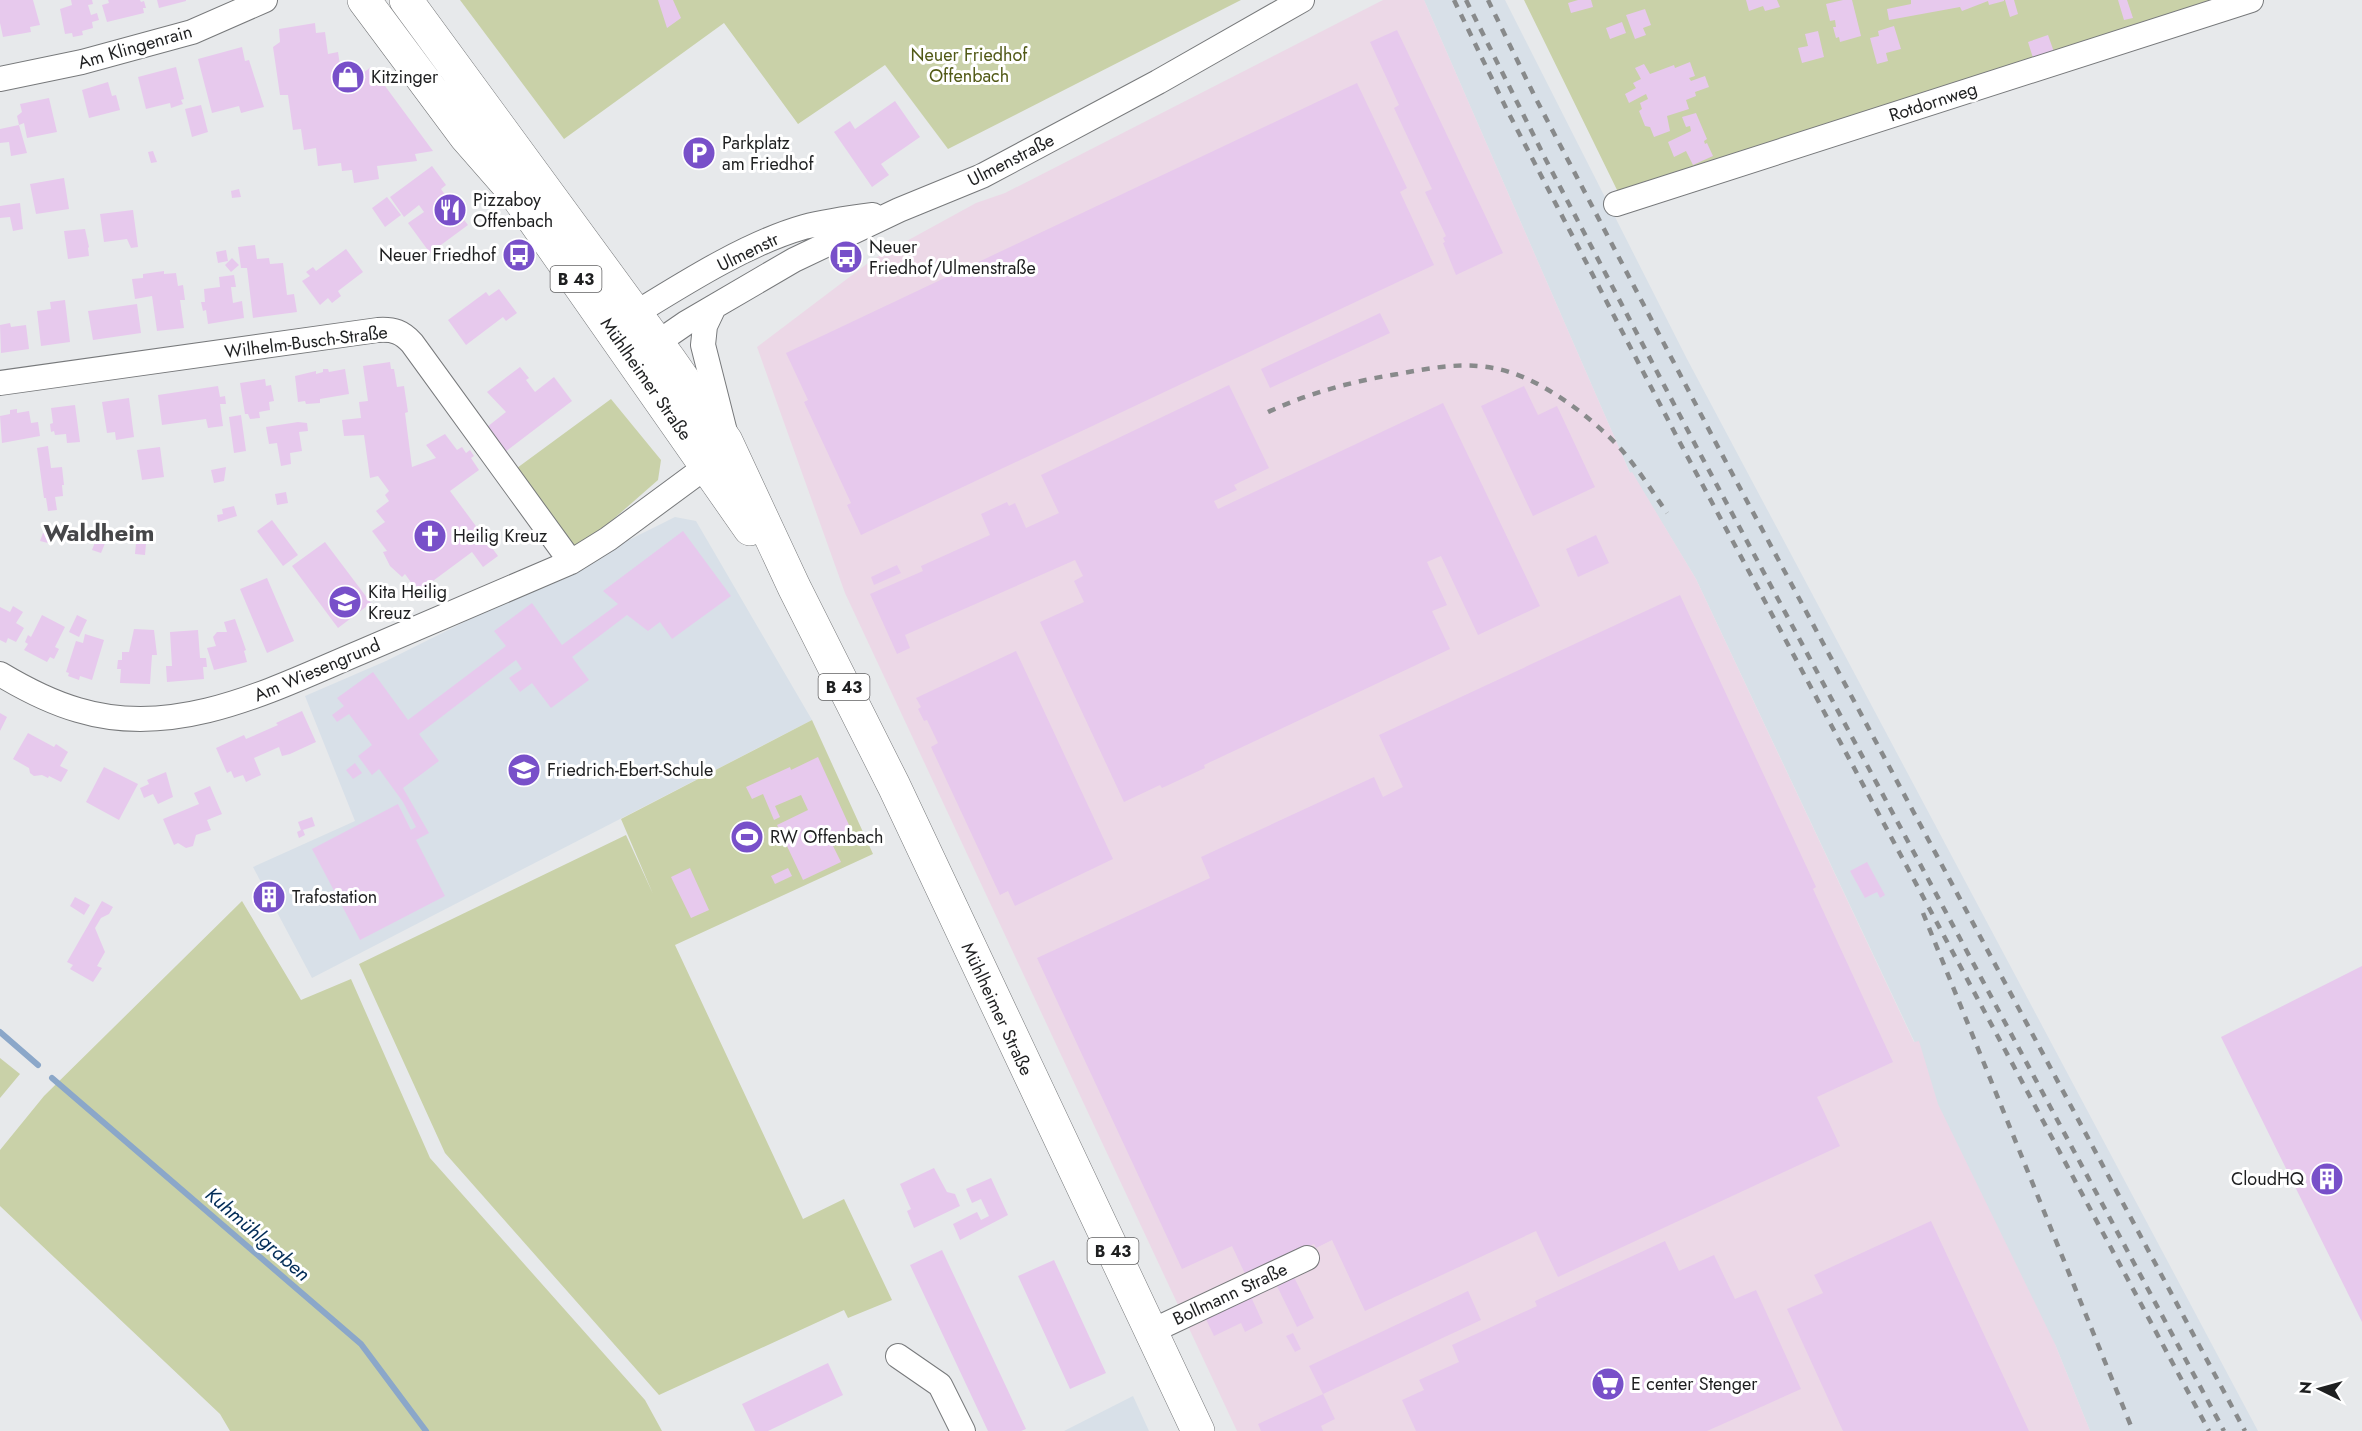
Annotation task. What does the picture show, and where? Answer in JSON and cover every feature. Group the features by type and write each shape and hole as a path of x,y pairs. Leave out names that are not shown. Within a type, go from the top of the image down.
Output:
{"main road":[{"name":"Mühlheimer Straße","path":"364,0 466,137 623,321"},
{"name":"Mühlheimer Straße","path":"406,0 644,352 707,466 762,546 794,587"},
{"name":"Mühlheimer Straße","path":"644,352 726,441 794,587 894,786 1038,1096 1152,1330 1198,1431"}],"street":[{"name":"Am Klingenrain","path":"0,79 82,62 170,38 212,24 265,0"},
{"name":"Ulmenstraße","path":"644,352 794,260 899,210 982,176 1158,82 1302,0"},
{"name":"Rotdornweg","path":"1616,204 2251,0"},
{"name":"Ulmenstr","path":"623,321 735,257 781,235 820,223 899,210"},
{"path":"714,307 705,326 703,345 726,441"},
{"name":"Wilhelm-Busch-Straße","path":"0,383 378,330 398,332 412,343 571,562"},
{"name":"Am Wiesengrund","path":"0,675 44,698 102,716 158,718 203,712 242,701 571,562 608,539 707,466"},
{"name":"Bollmann Straße","path":"1152,1330 1307,1258"},
{"path":"898,1356 940,1385 963,1431"}],"shaded area":[{"path":"1383,0 1424,0 1630,473 1632,472 1696,579 1914,1042 1919,1041 1938,1104 2055,1344 2090,1431 1237,1431 845,593 757,347 872,260 976,203 1005,193"},
{"path":"1424,0 1505,0 1687,359 2258,1431 2090,1431 2055,1344 1244,1431 1915,1043 1696,579 1630,473"},
{"name":"Friedrich-Ebert-Schule","path":"675,517 696,521 812,720 312,978 253,867 355,821 305,696 386,661"},
{"path":"1133,1396 1149,1431 1064,1431"}],"green space":[{"name":"Neuer Friedhof Offenbach","path":"460,0 1241,0 948,149 885,65 798,124 724,23 564,139"},
{"path":"1524,0 2215,0 1618,192"},
{"path":"611,399 661,460 658,480 577,551 517,468"},
{"path":"812,720 873,854 675,945 803,1219 844,1199 892,1300 848,1318 844,1310 659,1395 445,1153 359,964 626,835 653,894 621,819"},
{"path":"242,901 301,1000 351,979 430,1158 645,1400 662,1431 230,1431 220,1414 0,1206 0,1150 44,1096"},
{"path":"0,1058 20,1074 0,1098"}],"building":[{"path":"0,0 33,0 40,25 30,27 31,32 3,37 0,23"},
{"path":"71,0 92,0 93,4 88,5 91,15 97,13 99,20 92,22 93,28 82,31 83,35 73,37 72,33 65,34 60,9 72,5"},
{"path":"108,0 140,0 144,1 146,8 143,8 144,13 107,22 102,5 109,3"},
{"path":"157,0 186,0 186,1 159,8"},
{"path":"658,0 673,0 681,18 667,28"},
{"path":"1591,0 1593,7 1571,13 1568,3"},
{"path":"1746,0 1777,0 1780,7 1765,11 1763,6 1749,11"},
{"path":"1852,0 1861,36 1840,42 1839,37 1836,38 1833,27 1836,27 1835,20 1830,21 1826,4"},
{"path":"1911,0 2004,1 1989,5 1988,1 1962,11 1960,7 1889,20 1887,9 1911,4"},
{"path":"2005,0 2014,0 2018,14 2010,17"},
{"path":"2118,0 2127,0 2133,18 2124,20"},
{"path":"1645,9 1651,25 1643,28 1646,35 1635,39 1626,15"},
{"path":"1622,22 1626,33 1610,39 1606,28"},
{"path":"315,23 316,33 325,32 328,54 338,52 341,72 358,69 360,79 366,78 363,73 371,67 433,151 415,154 417,161 377,166 379,179 354,183 352,170 342,171 341,163 318,166 316,148 304,150 301,129 293,130 288,95 280,95 273,47 280,42 279,29"},
{"path":"1894,26 1901,49 1886,53 1888,61 1877,64 1870,38 1879,36 1878,31"},
{"path":"1397,30 1503,253 1456,275 1443,243 1445,242 1443,238 1446,236 1425,192 1432,189 1394,108 1399,105 1370,42"},
{"path":"1818,31 1824,57 1802,63 1798,48 1808,46 1805,34"},
{"path":"2048,35 2054,52 2033,58 2028,42"},
{"path":"242,47 245,61 249,60 264,107 241,113 239,106 212,113 198,59"},
{"path":"1690,62 1695,76 1689,78 1691,81 1705,76 1709,87 1695,92 1696,96 1686,100 1689,109 1667,116 1670,131 1654,137 1650,127 1645,126 1639,111 1642,109 1640,103 1648,99 1646,94 1629,103 1625,94 1636,88 1633,83 1641,79 1635,68 1644,64 1650,74"},
{"path":"176,67 184,99 181,100 183,104 171,108 170,103 146,109 138,77"},
{"path":"108,82 112,96 116,95 120,110 89,118 82,90"},
{"path":"1357,83 1407,188 1400,192 1434,265 861,535 847,505 851,503 804,402 808,400 786,353"},
{"path":"49,98 57,132 27,138 24,123 19,125 17,116 22,112 20,104"},
{"path":"895,101 920,137 881,164 889,175 872,187 834,132 850,121 855,129"},
{"path":"201,105 208,132 192,137 185,109"},
{"path":"1696,113 1707,139 1704,141 1705,144 1707,143 1713,156 1693,165 1686,151 1674,157 1668,142 1691,131 1690,126 1686,127 1682,117"},
{"path":"19,125 27,153 11,156 9,142 0,143 0,129"},
{"path":"153,151 157,162 151,163 148,152"},
{"path":"432,166 446,185 441,189 450,202 456,198 463,209 458,212 468,225 430,253 408,223 424,212 419,205 404,217 390,197"},
{"path":"64,178 69,209 36,214 30,184"},
{"path":"239,189 241,197 232,198 231,191"},
{"path":"387,197 401,215 385,227 372,208"},
{"path":"20,203 23,229 13,231 10,217 0,218 0,206"},
{"path":"133,210 138,247 131,248 127,239 104,242 100,214"},
{"path":"85,229 89,256 68,259 64,231"},
{"path":"255,245 257,259 269,258 270,264 283,263 287,295 294,294 297,312 253,318 247,268 241,268 238,247"},
{"path":"346,249 363,272 338,291 341,296 332,303 328,298 320,305 302,281 310,276 306,272 313,267 316,271"},
{"path":"226,250 228,261 218,263 216,252"},
{"path":"232,258 239,265 231,272 225,265"},
{"path":"164,271 164,274 176,273 178,286 183,285 185,300 180,300 184,328 157,331 152,296 135,299 132,279 143,278 143,274"},
{"path":"234,275 236,287 231,287 233,303 242,301 244,318 208,324 206,310 203,311 201,302 205,302 204,289 220,287 219,277"},
{"path":"499,289 517,313 506,321 503,317 466,345 448,320 486,292 489,296"},
{"path":"65,300 70,342 41,346 37,311 51,309 50,302"},
{"path":"137,304 141,333 93,340 88,311"},
{"path":"1380,313 1390,333 1270,388 1261,369"},
{"path":"10,323 11,327 26,325 29,349 1,353 0,325"},
{"path":"390,362 391,369 394,369 397,387 404,386 412,467 436,458 426,445 445,434 457,450 462,447 466,453 470,450 474,456 471,458 479,470 450,491 498,556 483,567 472,552 418,592 405,574 402,577 390,566 383,552 387,551 372,531 385,522 376,511 389,501 385,495 389,491 378,476 370,478 364,435 344,436 342,420 361,418 359,402 368,401 363,366"},
{"path":"520,367 529,378 526,380 535,392 554,377 572,401 505,452 487,427 506,412 487,392"},
{"path":"323,369 328,369 329,372 345,369 349,394 320,399 320,403 298,402 295,376 316,371 316,374 323,372"},
{"path":"265,379 266,386 271,385 274,401 269,402 270,410 259,412 260,418 250,419 248,414 245,414 240,383"},
{"path":"1229,385 1269,468 1234,485 1237,490 1214,501 1218,509 1443,403 1540,606 1478,635 1441,556 1427,562 1447,605 1432,611 1450,649 1204,765 1205,768 1124,802 1040,622 1084,602 1074,581 1083,576 1075,560 905,635 910,648 897,654 870,594 923,571 921,566 990,535 981,514 1007,502 1009,506 1015,503 1026,528 1059,513 1041,475"},
{"path":"218,386 220,397 225,396 226,404 220,404 223,426 208,428 206,419 162,425 158,395"},
{"path":"1524,386 1538,415 1557,406 1595,487 1533,516 1481,406"},
{"path":"129,398 134,437 116,440 115,432 107,433 102,402"},
{"path":"75,405 80,442 67,443 66,434 55,435 54,431 51,432 50,424 53,423 51,408"},
{"path":"17,409 17,413 29,411 31,423 38,422 40,436 2,443 0,416 10,414 10,410"},
{"path":"241,415 246,451 234,453 229,417"},
{"path":"298,422 307,423 308,431 299,432 302,451 290,453 291,464 281,466 277,443 269,444 266,427"},
{"path":"48,446 51,468 62,467 64,485 62,485 63,496 55,497 57,510 48,511 37,448"},
{"path":"160,447 164,477 142,480 137,450"},
{"path":"226,467 224,481 214,483 211,470"},
{"path":"286,492 288,503 277,505 275,494"},
{"path":"234,506 237,516 218,522 217,515 223,514 222,509"},
{"path":"272,520 298,555 283,566 257,531"},
{"path":"683,531 731,596 672,639 660,622 648,631 627,615 572,657 589,680 551,708 532,683 520,692 509,678 522,669 516,660 419,734 439,761 403,788 429,833 416,840 445,896 360,940 312,849 398,804 411,830 416,827 403,802 379,769 372,775 358,756 372,745 349,714 337,722 332,715 344,706 337,698 373,672 408,720 506,646 494,631 532,603 562,645 618,604 603,591"},
{"path":"43,533 54,536 52,544 40,541"},
{"path":"1596,535 1609,563 1578,577 1566,549"},
{"path":"97,537 106,541 101,553 92,550"},
{"path":"325,542 371,603 338,628 292,566"},
{"path":"136,543 146,544 145,555 135,554"},
{"path":"897,565 901,573 874,585 871,577"},
{"path":"267,578 294,641 267,653 240,589"},
{"path":"1680,595 1816,887 1813,889 1893,1062 1817,1097 1840,1146 1558,1277 1536,1231 1365,1311 1332,1240 1316,1248 1314,1244 1246,1276 1232,1246 1182,1269 1037,958 1210,878 1201,857 1374,777 1383,797 1403,787 1379,735"},
{"path":"13,606 23,612 16,623 24,628 16,642 8,638 6,643 0,640 0,607 10,612"},
{"path":"42,615 65,627 55,647 59,649 54,659 50,657 47,662 24,650 28,644 25,642 28,635 31,637"},
{"path":"77,615 87,620 79,637 69,632"},
{"path":"235,619 246,650 244,651 247,662 214,670 207,648 216,646 213,637 217,632 227,632 224,622"},
{"path":"134,629 154,630 157,655 152,655 150,684 120,683 121,669 117,669 118,660 122,660 122,652 129,652"},
{"path":"198,630 200,658 206,658 207,667 203,667 204,679 167,682 166,666 172,666 170,632"},
{"path":"85,634 104,640 92,680 80,676 79,680 68,676 69,673 66,672 76,641 83,643"},
{"path":"1016,651 1113,859 1015,906 1008,891 1000,895 931,747 938,743 927,720 924,721 918,709 921,707 916,698"},
{"path":"302,711 316,742 290,754 282,756 279,747 254,758 261,775 246,782 243,775 234,778 231,771 227,773 216,748 244,735 246,739"},
{"path":"0,713 7,717 0,731"},
{"path":"28,733 54,747 56,744 68,752 60,766 68,770 61,782 49,776 48,778 42,775 34,776 30,773 29,768 13,759"},
{"path":"818,757 854,836 833,846 841,862 803,880 777,825 808,810 801,795 775,806 780,817 774,820 763,794 752,799 746,787"},
{"path":"355,763 362,773 353,779 346,770"},
{"path":"104,767 138,784 119,820 86,802"},
{"path":"166,772 173,797 158,804 153,794 144,798 140,788 149,784 147,780"},
{"path":"210,786 222,814 207,820 211,830 196,835 193,846 186,848 178,843 174,845 163,819 199,804 194,793"},
{"path":"312,817 315,826 303,830 305,835 299,838 297,832 301,830 298,822"},
{"path":"1867,862 1885,895 1880,898 1877,892 1865,898 1850,871"},
{"path":"690,868 709,910 691,918 671,877"},
{"path":"788,868 792,876 775,884 771,876"},
{"name":"Trafostation","path":"269,889 276,903 268,906 262,892"},
{"path":"75,897 90,905 84,915 70,906"},
{"path":"102,901 113,907 109,914 101,918 95,928 105,952 97,966 102,968 93,982 70,969 73,965 67,962"},
{"name":"CloudHQ","path":"2362,966 2362,1322 2221,1037"},
{"path":"934,1168 947,1192 955,1194 960,1206 914,1228 907,1211 911,1209 900,1184"},
{"path":"991,1178 1008,1215 960,1240 953,1224 977,1212 981,1220 989,1216 981,1199 972,1203 966,1189"},
{"path":"1931,1221 2029,1431 1843,1431 1787,1309 1823,1293 1814,1275"},
{"path":"1665,1241 1679,1271 1714,1255 1735,1299 1756,1290 1801,1389 1707,1431 1416,1431 1402,1400 1424,1390 1419,1380 1459,1362 1452,1345 1537,1306 1535,1301"},
{"path":"942,1250 1026,1429 988,1431 910,1265"},
{"path":"1054,1260 1106,1373 1070,1389 1018,1276"},
{"path":"1292,1273 1314,1318 1297,1327 1275,1282"},
{"path":"1257,1289 1260,1295 1252,1299 1263,1323 1245,1332 1241,1323 1214,1336 1204,1315"},
{"path":"1468,1291 1481,1320 1323,1394 1309,1366"},
{"path":"1293,1333 1301,1349 1295,1352 1286,1336"},
{"path":"828,1363 843,1395 768,1431 755,1431 742,1404"},
{"path":"1323,1394 1335,1419 1321,1426 1323,1431 1261,1431 1258,1424"}],"waterway":[{"name":"Kuhmühlgraben","path":"0,1032 38,1065"},
{"name":"Kuhmühlgraben","path":"52,1078 361,1344 426,1431"}],"railway":[{"path":"1454,0 1507,110 1678,439 2209,1431"},
{"path":"1466,0 1547,162 1697,448 2224,1431"},
{"path":"1488,0 1535,97 1718,447 2245,1431"},
{"path":"1268,412 1332,388 1446,366 1481,366 1510,372 1561,398 1593,422 1626,455 1667,513"},
{"path":"1923,913 2133,1431"}],"place":[{"name":"Kitzinger","path":"348,77"},
{"name":"Parkplatz am Friedhof","path":"699,153"},
{"name":"Pizzaboy Offenbach","path":"450,210"},
{"name":"Neuer Friedhof","path":"519,255"},
{"name":"Neuer Friedhof/Ulmenstraße","path":"846,257"},
{"name":"Heilig Kreuz","path":"430,536"},
{"name":"Kita Heilig Kreuz","path":"345,602"},
{"name":"Friedrich-Ebert-Schule","path":"524,770"},
{"name":"RW Offenbach","path":"747,837"},
{"name":"Trafostation","path":"269,897"},
{"name":"CloudHQ","path":"2327,1179"},
{"name":"E center Stenger","path":"1608,1384"}],"district":[{"name":"Waldheim","path":"99,533"}]}
